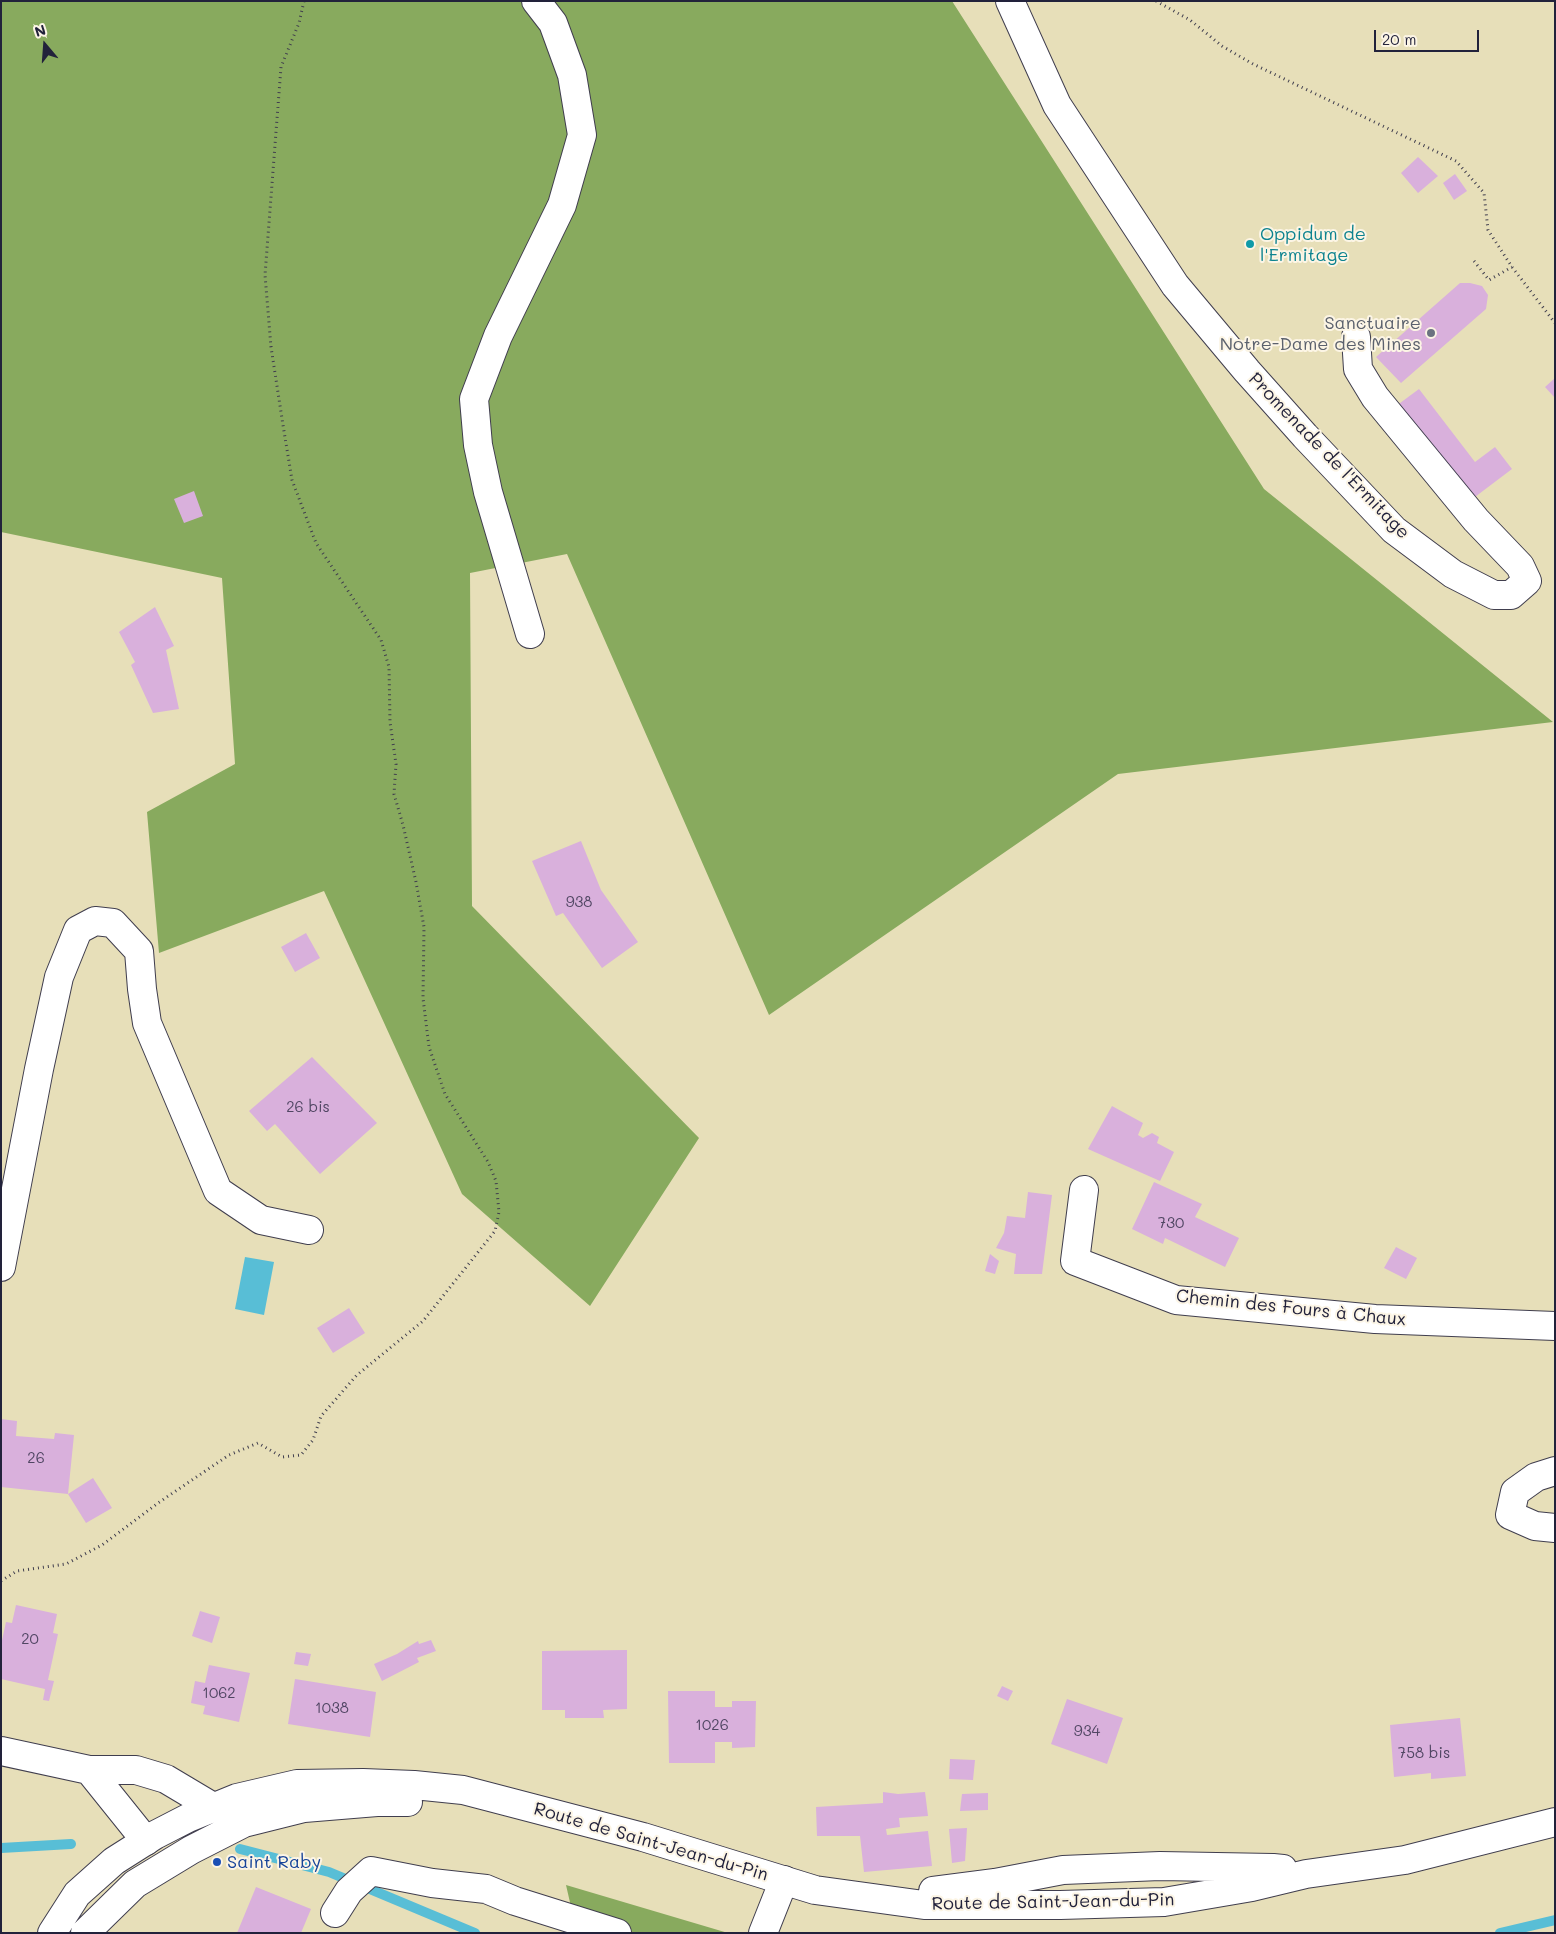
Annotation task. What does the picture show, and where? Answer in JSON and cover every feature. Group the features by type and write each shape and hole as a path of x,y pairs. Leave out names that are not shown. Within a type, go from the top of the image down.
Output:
{"street":[{"path":"530,634 488,492 478,445 474,399 498,336 562,205 582,134 572,75 553,24 536,1"},
{"name":"Promenade de l'Ermitage","path":"1010,1 1058,105 1175,285 1247,371 1305,436 1394,530 1453,574 1494,595 1511,596 1527,581 1520,566 1476,520 1375,397 1358,369 1356,337"},
{"path":"1,1267 39,1069 59,977 78,930 95,920 113,922 139,951 147,1023 218,1191 261,1220 309,1230"},
{"name":"Chemin des Fours à Chaux","path":"1084,1190 1074,1261 1176,1300 1375,1319 1555,1326"},
{"path":"1555,1471 1536,1477 1515,1492 1510,1515 1535,1526 1555,1528"},
{"path":"1,1752 89,1770 136,1770 166,1779 213,1808"},
{"path":"89,1770 146,1841"},
{"name":"Route de Saint-Jean-du-Pin","path":"52,1933 77,1894 114,1862 146,1841 188,1818 237,1798 297,1784 362,1783 414,1785 462,1790 643,1837 815,1890 924,1905 1060,1905 1164,1902 1252,1887 1306,1874 1405,1860 1555,1822"},
{"name":"Route de Saint-Jean-du-Pin","path":"85,1933 135,1884 191,1850 244,1823 304,1808 377,1802 504,1802"},
{"name":"Route de Saint-Jean-du-Pin","path":"887,1899 1063,1870 1160,1866 1273,1868 1306,1874"},
{"path":"342,1902 371,1871 432,1883 486,1889 515,1901 618,1933"},
{"path":"763,1933 784,1880"}],"path":[{"path":"1,1581 17,1571 66,1564 102,1545 158,1503 229,1455 258,1443 282,1457 301,1455 313,1440 321,1416 357,1375 423,1321 495,1231 499,1212 496,1180 488,1162 445,1094 429,1047 422,998 424,927 416,882 394,794 396,764 390,722 390,667 382,640 316,544 292,480 283,425 271,347 265,275 281,67 298,23 304,1"},
{"path":"1156,1 1190,20 1222,46 1252,64 1456,162 1484,192 1488,230 1512,267 1555,323"},
{"path":"1474,260 1489,280 1512,267"}],"green space":[{"path":"1,1 952,1 1264,489 1553,722 1118,774 769,1015 567,554 470,573 472,906 699,1138 590,1306 462,1194 324,891 159,953 147,812 235,764 222,578 1,532"},
{"path":"566,1885 728,1933 577,1933"}],"water":[{"path":"245,1257 274,1262 264,1315 235,1309"}],"building":[{"path":"1418,157 1438,176 1418,193 1401,173"},
{"path":"1455,174 1467,191 1454,200 1443,183"},
{"name":"Sanctuaire Notre-Dame des Mines","path":"1460,283 1482,286 1488,295 1486,309 1401,383 1376,357"},
{"path":"1555,378 1555,398 1545,387"},
{"path":"1419,389 1475,462 1495,447 1512,469 1467,503 1396,406"},
{"path":"194,491 203,516 184,523 174,499"},
{"path":"155,607 174,646 166,650 179,709 153,713 131,665 135,662 119,632"},
{"path":"581,841 601,890 638,942 602,968 563,913 556,916 532,861"},
{"path":"306,933 320,958 295,972 281,947"},
{"path":"312,1057 377,1123 320,1174 275,1124 267,1131 249,1111"},
{"path":"1112,1106 1143,1123 1138,1135 1143,1138 1152,1133 1159,1137 1157,1143 1174,1152 1160,1181 1088,1149"},
{"path":"1154,1182 1202,1204 1195,1217 1239,1238 1225,1267 1165,1238 1163,1244 1132,1229"},
{"path":"1028,1192 1052,1195 1042,1274 1014,1274 1016,1254 996,1248 1004,1233 1007,1216 1025,1218"},
{"path":"1396,1247 1417,1258 1406,1279 1384,1268"},
{"path":"990,1254 999,1261 995,1274 985,1271"},
{"path":"349,1308 365,1333 333,1353 317,1328"},
{"path":"1,1419 17,1421 16,1436 54,1439 55,1433 74,1435 68,1494 1,1487"},
{"path":"93,1478 112,1508 86,1523 68,1494"},
{"path":"16,1605 57,1614 53,1633 58,1634 48,1680 54,1681 49,1701 43,1700 45,1689 1,1679 1,1645 6,1622 12,1623"},
{"path":"200,1611 220,1617 212,1643 192,1636"},
{"path":"431,1640 436,1651 417,1658 419,1662 382,1681 374,1664 397,1654 418,1641 419,1644"},
{"path":"627,1650 627,1709 603,1710 604,1718 565,1718 565,1710 542,1710 542,1651"},
{"path":"296,1652 311,1654 308,1666 294,1664"},
{"path":"209,1665 250,1673 239,1722 203,1714 205,1706 191,1703 195,1681 205,1683"},
{"path":"295,1679 376,1692 370,1737 288,1724"},
{"path":"1002,1686 1013,1691 1008,1701 997,1696"},
{"path":"668,1691 715,1691 715,1707 732,1707 732,1701 756,1701 755,1747 732,1748 732,1742 715,1742 715,1763 669,1763"},
{"path":"1067,1699 1123,1718 1107,1764 1051,1744"},
{"path":"1460,1718 1466,1776 1431,1779 1431,1773 1394,1777 1390,1725"},
{"path":"950,1759 975,1760 973,1780 949,1779"},
{"path":"883,1792 898,1794 925,1792 928,1816 899,1818 900,1827 886,1829 887,1835 928,1831 932,1866 864,1872 860,1836 817,1836 816,1807 883,1803"},
{"path":"988,1793 988,1810 960,1811 962,1794"},
{"path":"967,1828 965,1861 952,1863 949,1829"},
{"path":"256,1887 311,1909 301,1933 237,1933"}],"waterway":[{"path":"1,1848 71,1844"},
{"path":"240,1849 329,1872 475,1933"},
{"path":"1500,1933 1555,1920"}],"place":[{"name":"Oppidum de l'Ermitage","path":"1250,244"},
{"name":"Sanctuaire Notre-Dame des Mines","path":"1431,333"},
{"name":"Saint Raby","path":"217,1862"}]}
